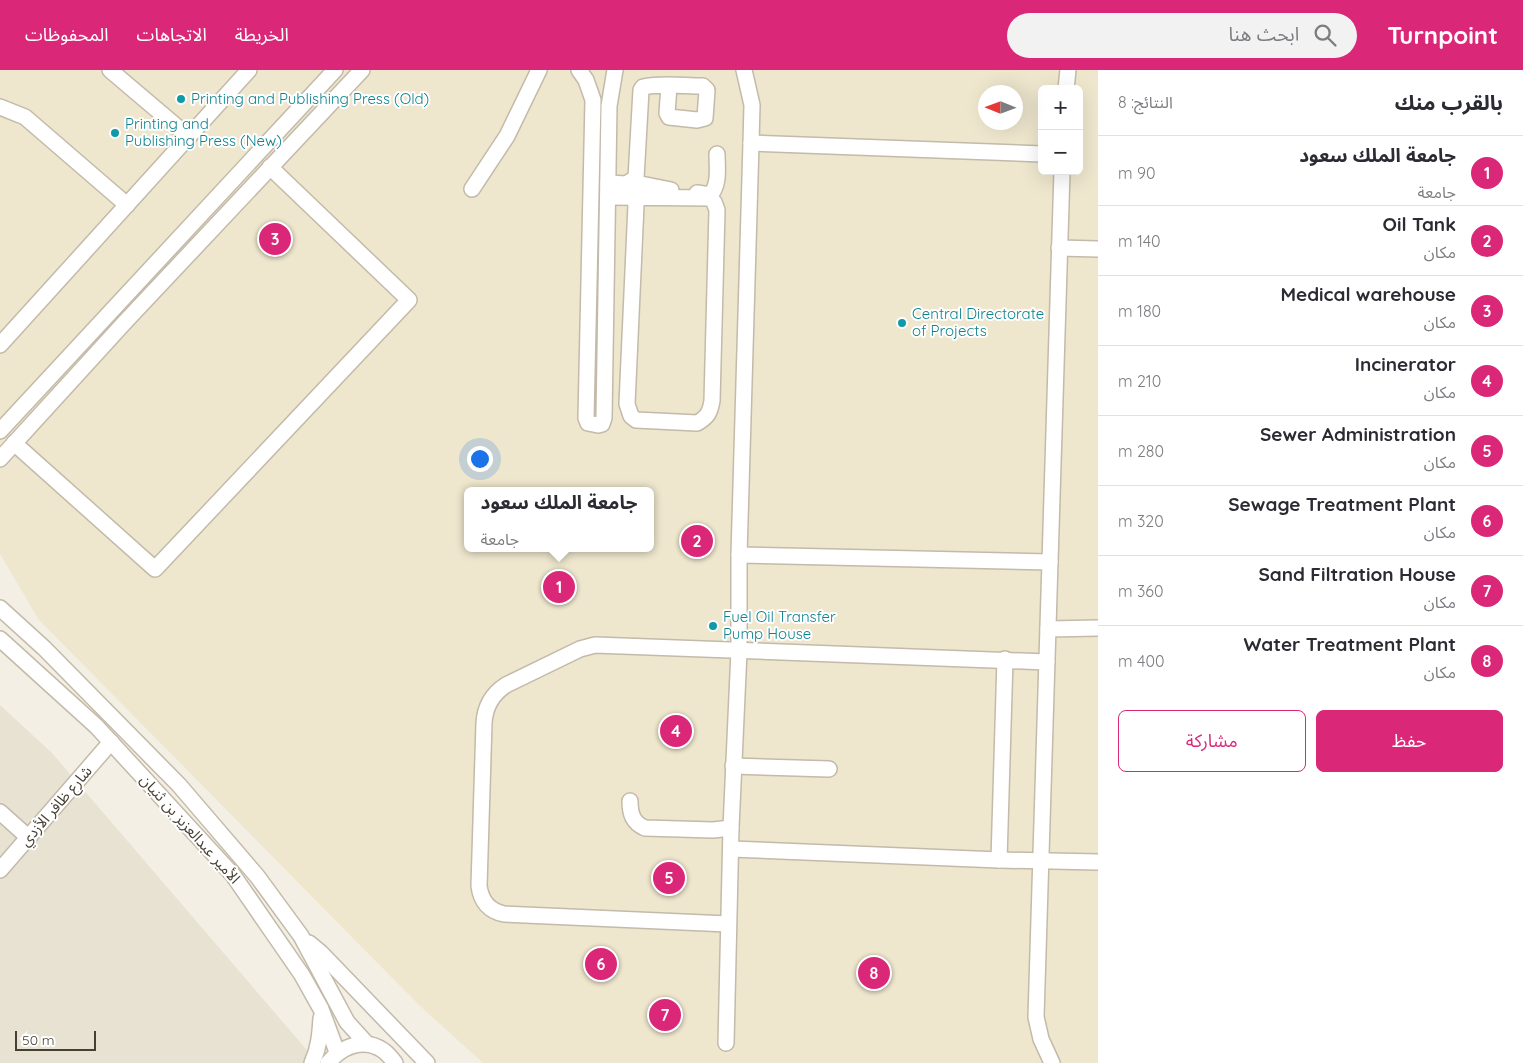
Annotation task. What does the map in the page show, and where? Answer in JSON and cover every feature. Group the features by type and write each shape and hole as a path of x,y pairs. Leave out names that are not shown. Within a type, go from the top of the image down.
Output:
{"street":[{"path":"110,70 189,137"},
{"path":"0,345 249,70"},
{"path":"0,431 335,70"},
{"path":"0,459 125,322 362,70"},
{"path":"472,189 507,136 539,70"},
{"path":"579,70 586,80 593,100 586,418 588,423 598,425 602,424 604,418 610,106 615,70"},
{"path":"726,1042 733,766 739,651 739,555 752,143 752,105 744,70"},
{"path":"1066,85 1068,70"},
{"path":"628,190 636,178 641,90 643,87 669,86"},
{"path":"314,92 328,105"},
{"path":"0,107 25,117 127,205"},
{"path":"752,143 1038,154"},
{"path":"628,190 641,184 664,190 710,194 716,185 717,154"},
{"path":"14,443 155,569 409,300 270,167"},
{"path":"1052,1063 1041,1039 1036,1017 1062,175"},
{"path":"591,188 628,190 710,198 714,202 717,210 712,401 710,412 705,419 697,423 636,420 631,416 627,404 636,205 628,190"},
{"path":"1060,248 1098,249"},
{"path":"112,309 125,322"},
{"path":"739,555 1050,562"},
{"path":"0,595 44,648"},
{"name":"الأمير عبدالعزيز بن ثنيان","path":"0,608 44,648 179,786 257,876 301,936 347,1022 367,1044 384,1051 395,1063"},
{"path":"1048,629 1098,628"},
{"name":"الأمير عبدالعزيز بن ثنيان","path":"0,639 111,742 233,875 302,975 321,1009 333,1058"},
{"path":"728,924 504,914 491,909 484,902 479,886 484,723 489,702 501,688 585,647 595,645 1047,662"},
{"path":"999,860 1006,659"},
{"name":"شارع ظافر الأزدي","path":"0,870 111,742"},
{"path":"733,766 829,769"},
{"path":"630,801 633,819 645,828 713,830 731,828"},
{"path":"0,812 29,838"},
{"path":"731,849 999,860 1098,862"},
{"name":"الأمير عبدالعزيز بن ثنيان","path":"301,936 321,953 427,1063"},
{"path":"312,1063 317,1053 320,1035 321,1009"},
{"path":"333,1058 352,1045 367,1044"}],"shaded area":[{"path":"0,70 1098,70 1098,1063 483,1063 419,1005 39,620 0,554"},
{"path":"0,705 52,753 318,1063 0,1063"}],"place":[{"name":"Printing and Publishing Press (Old)","path":"181,99"},
{"name":"Printing and Publishing Press (New)","path":"115,133"},
{"name":"Medical warehouse","path":"275,239"},
{"name":"Central Directorate of Projects","path":"902,323"},
{"name":"Oil Tank","path":"697,541"},
{"name":"جامعة الملك سعود","path":"559,587"},
{"name":"Fuel Oil Transfer Pump House","path":"713,626"},
{"name":"Incinerator","path":"676,731"},
{"name":"Sewer Administration","path":"669,878"},
{"name":"Sewage Treatment Plant","path":"601,964"},
{"name":"Water Treatment Plant","path":"874,973"},
{"name":"Sand Filtration House","path":"665,1015"}]}
